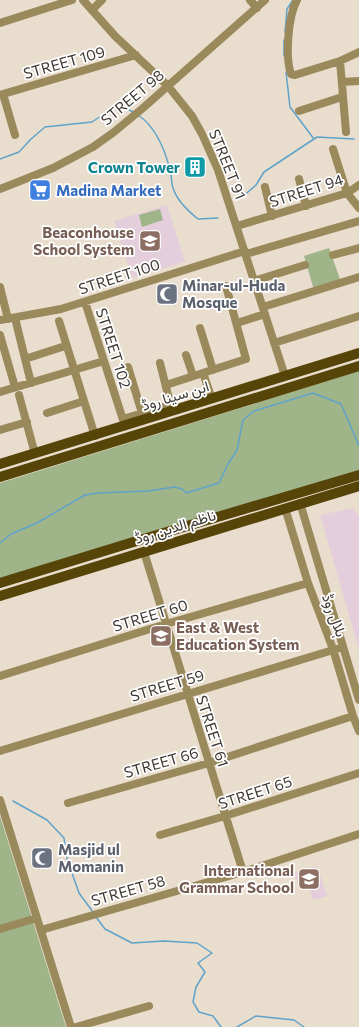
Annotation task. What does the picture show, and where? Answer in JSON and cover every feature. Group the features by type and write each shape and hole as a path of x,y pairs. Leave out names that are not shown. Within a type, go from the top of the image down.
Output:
{"main road":[{"name":"ابن سینا روڈ","path":"0,464 95,436 124,423 212,399 359,353"},
{"name":"ابن سینا روڈ","path":"0,477 359,366"},
{"path":"284,376 286,389"},
{"name":"ناظم الدین روڈ","path":"0,596 300,504 337,487 358,475"},
{"name":"ناظم الدین روڈ","path":"0,583 140,540 205,522 337,487 359,486"},
{"path":"205,522 208,532"}],"street":[{"path":"0,23 72,0"},
{"name":"STREET 91","path":"83,0 115,36 168,86 192,116 202,134 218,170 237,226 284,376"},
{"path":"92,10 102,0"},
{"path":"250,0 257,8"},
{"name":"STREET 98","path":"0,189 54,168 93,147 114,132 257,8 264,0"},
{"path":"297,0 292,13 287,55 291,74 340,61 359,52"},
{"name":"STREET 109","path":"2,95 136,55"},
{"path":"340,61 346,132"},
{"path":"342,82 359,81"},
{"path":"2,95 15,135"},
{"path":"299,110 342,97"},
{"path":"333,149 347,193 359,208"},
{"path":"298,179 306,206"},
{"name":"STREET 94","path":"237,226 347,193 359,185"},
{"path":"265,187 272,216"},
{"name":"STREET 100","path":"8,319 61,310 245,252 359,221"},
{"path":"334,255 359,248"},
{"path":"254,281 305,265"},
{"path":"237,323 264,310 359,277"},
{"path":"166,385 246,359 226,286"},
{"path":"0,287 8,319 25,359 31,383"},
{"name":"STREET 102","path":"85,302 124,423"},
{"path":"274,343 359,316"},
{"path":"59,321 95,436"},
{"path":"200,328 213,370"},
{"path":"0,335 3,355 16,387"},
{"path":"25,359 62,347"},
{"path":"186,355 193,376"},
{"path":"0,392 104,361"},
{"path":"124,423 142,414 169,404 170,402 160,362"},
{"path":"128,367 142,414"},
{"path":"203,373 212,399"},
{"path":"19,395 35,454"},
{"path":"47,413 84,401"},
{"path":"0,430 26,422"},
{"name":"ہلال روڈ","path":"300,504 359,700"},
{"name":"ہلال روڈ","path":"285,508 308,583 333,649 359,731"},
{"name":"STREET 61","path":"144,552 209,762 224,816 243,872"},
{"name":"STREET 60","path":"0,676 166,624 308,583"},
{"name":"STREET 59","path":"0,751 343,647"},
{"name":"STREET 66","path":"68,803 209,762 353,716"},
{"name":"STREET 65","path":"160,835 359,773"},
{"path":"0,800 71,1027"},
{"name":"STREET 58","path":"41,930 243,872 359,834"},
{"path":"0,929 37,918"},
{"path":"76,1027 149,1006"}],"shaded area":[{"name":"Beaconhouse School System","path":"167,205 185,262 132,278 114,221"},
{"path":"353,508 359,516 359,650 320,515"},
{"name":"International Grammar School","path":"317,866 327,896 313,900 309,888 306,888 304,885 299,887 294,873"}],"green space":[{"path":"160,209 163,220 142,227 139,215"},
{"path":"329,248 341,282 314,290 304,256"},
{"path":"359,371 359,470 0,580 0,483"},
{"path":"0,816 66,1027 0,1027"}],"waterway":[{"path":"285,32 287,9 293,0"},
{"path":"284,40 284,56"},
{"path":"286,72 290,107 314,139"},
{"path":"0,159 19,152 45,127 92,122 113,108 124,107 133,112"},
{"path":"138,115 150,126 159,140 171,172 173,188 180,201 198,219 218,218"},
{"path":"241,198 256,185 264,172 317,137 354,139"},
{"path":"0,543 11,534 37,523 85,495 97,493 148,491 175,487 182,489 186,493 219,483 237,450 243,420 254,411 313,393 341,404 359,446"},
{"path":"13,801 47,820 64,838 67,859 79,893 93,912"},
{"path":"96,917 105,929 132,943 164,941 197,943 212,953 198,963 205,972 196,987 193,1002 199,1012 213,1016 221,1027"},
{"path":"237,1027 256,1016 294,1020 304,1027"}],"place":[{"name":"Crown Tower","path":"195,167"},
{"name":"Madina Market","path":"40,190"},
{"name":"Beaconhouse School System","path":"150,241"},
{"name":"Minar-ul-Huda Mosque","path":"167,294"},
{"name":"East & West Education System","path":"161,636"},
{"name":"Masjid ul Momanin","path":"42,858"},
{"name":"International Grammar School","path":"309,879"}]}
